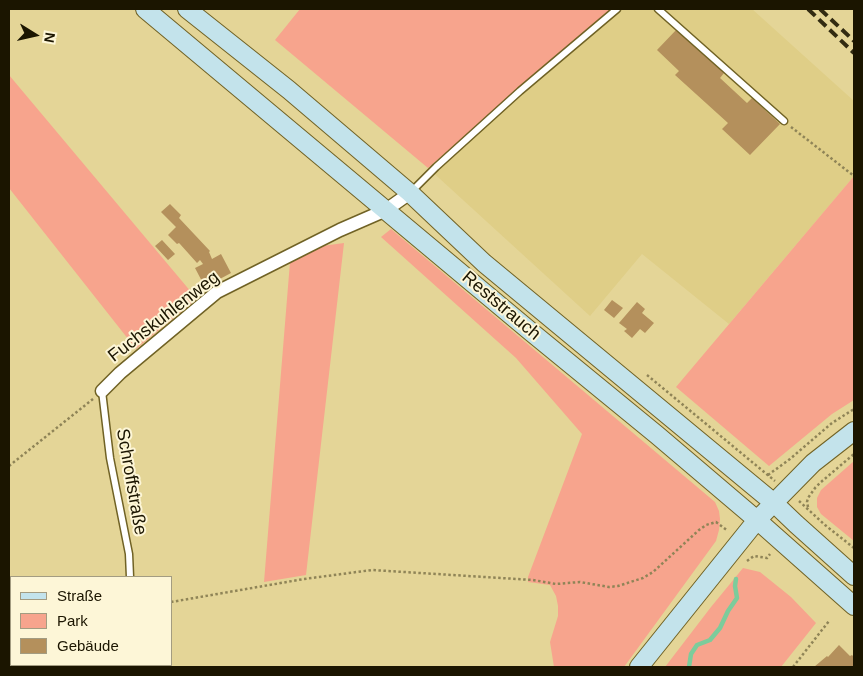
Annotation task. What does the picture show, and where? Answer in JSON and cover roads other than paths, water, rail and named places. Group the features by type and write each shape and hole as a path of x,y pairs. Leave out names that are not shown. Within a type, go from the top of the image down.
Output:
{"main road":[{"name":"Reststrauch","path":"145,9 657,435 854,606"},
{"name":"Reststrauch","path":"187,9 289,90 410,193 484,263 780,497 796,524 854,576"},
{"path":"639,667 757,520 814,463 854,431"}],"street":[{"name":"Fuchskuhlenweg","path":"102,391 217,292 340,230 386,210 410,193"}],"lane":[{"path":"410,193 520,91 618,9"},
{"path":"658,9 784,121"},
{"name":"Schroffstraße","path":"102,391 110,458 129,554 130,576"}],"waterway":[{"path":"689,667 691,654 697,645 710,640 720,628 737,598 736,579"}],"railway":[{"path":"808,9 854,53"},
{"path":"820,9 854,41"}]}
